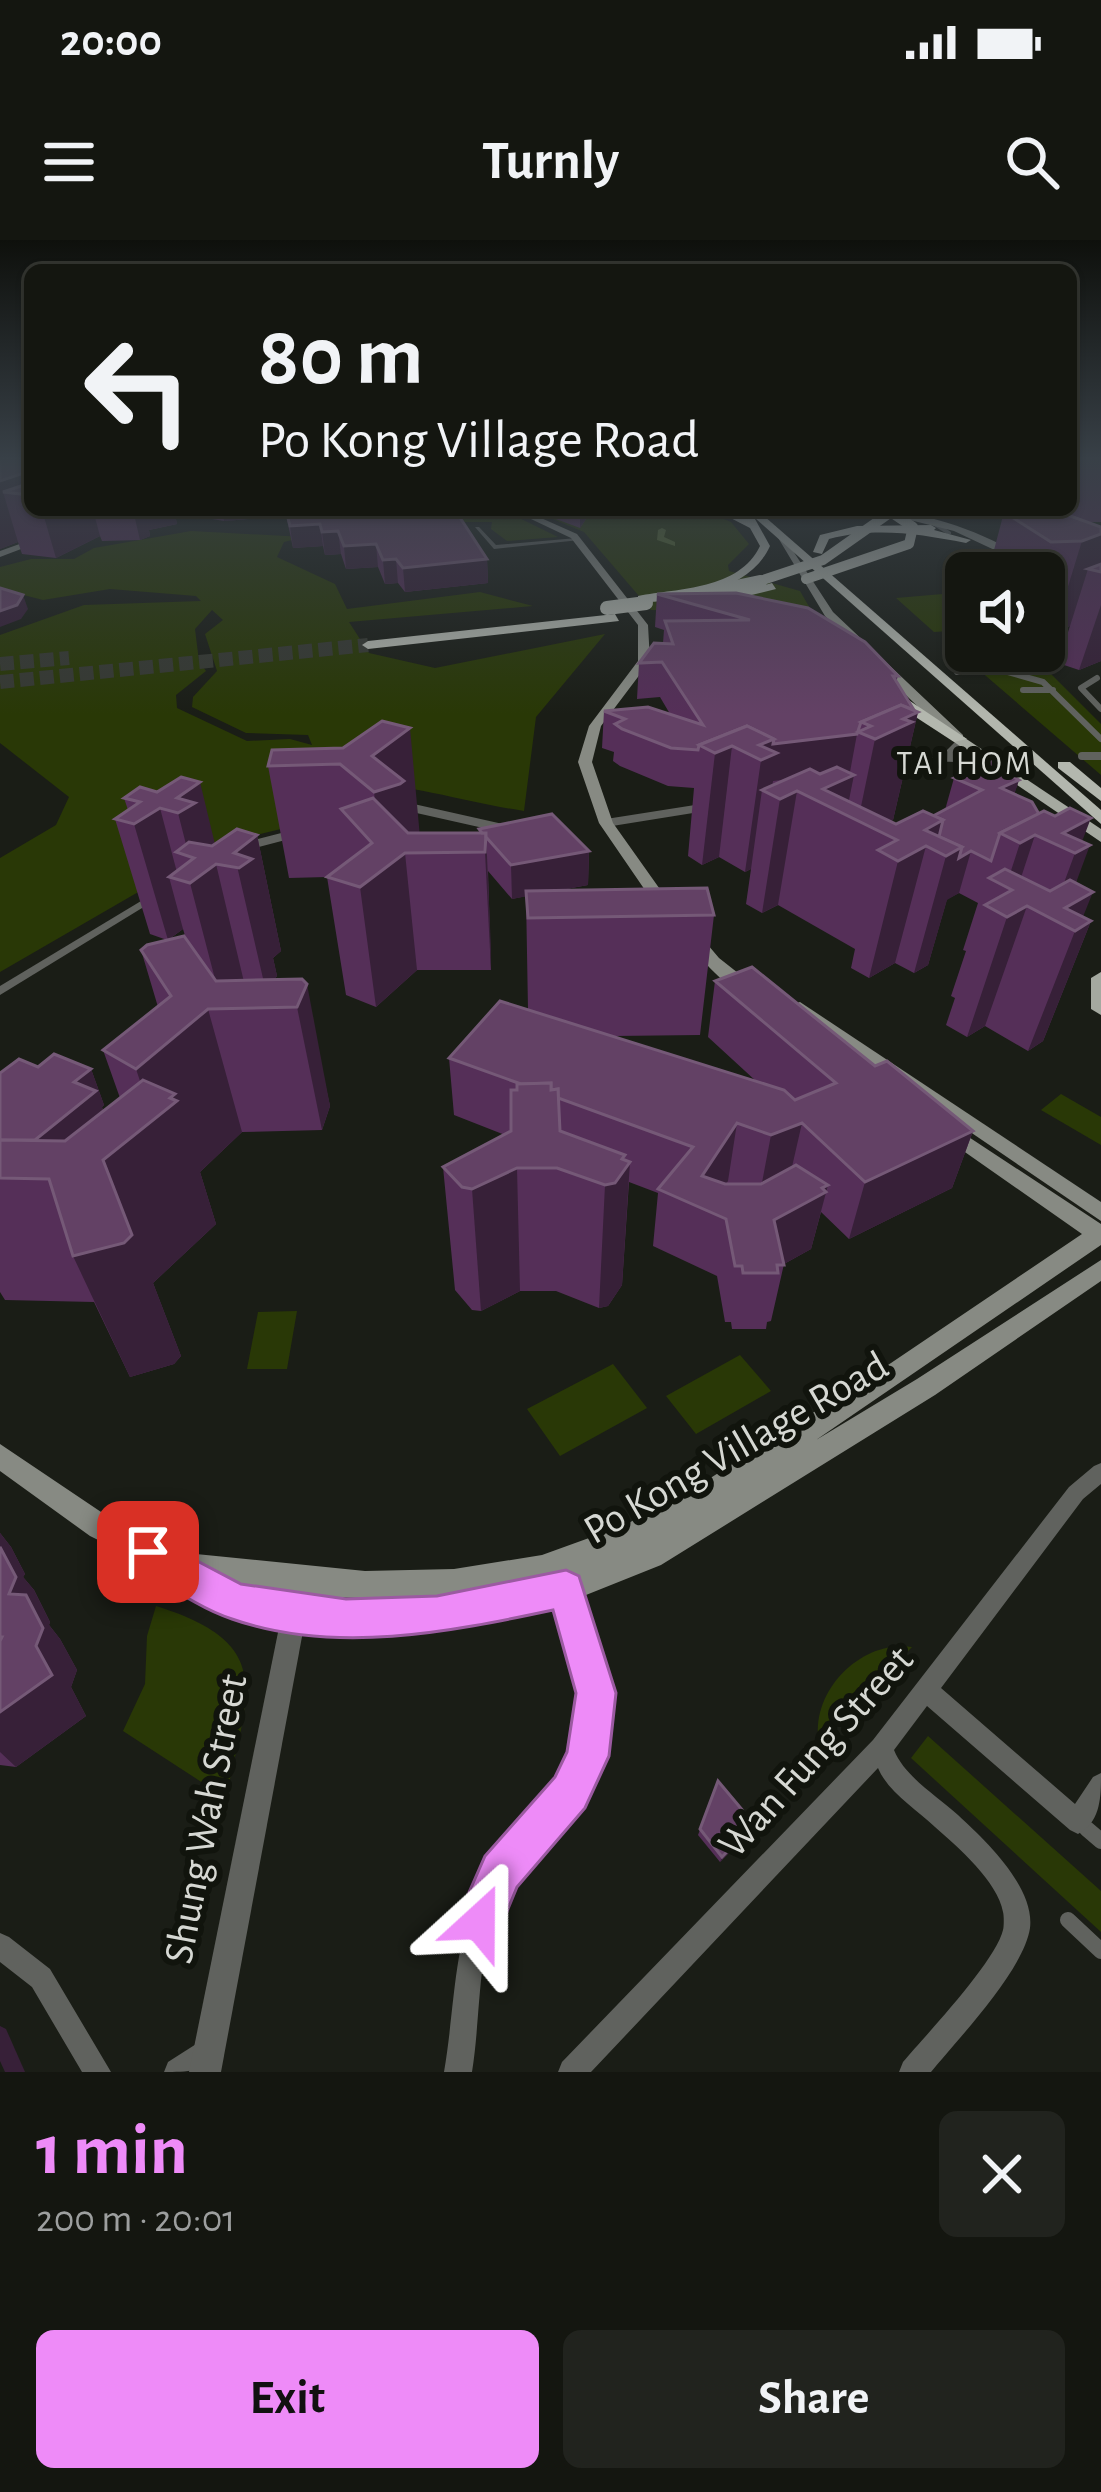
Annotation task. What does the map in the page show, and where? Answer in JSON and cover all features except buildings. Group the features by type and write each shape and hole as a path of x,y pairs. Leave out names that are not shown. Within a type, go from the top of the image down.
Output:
{"highway":[{"path":"611,613 717,583 757,563 764,543"},
{"path":"790,543 1101,819"},
{"path":"807,543 945,662"},
{"path":"818,552 822,543"},
{"path":"572,618 695,596 790,572 853,543"},
{"path":"772,587 868,543"},
{"path":"365,638 572,618 772,587 858,566 907,543"},
{"path":"611,613 658,618"},
{"path":"843,641 892,694 960,740"},
{"path":"957,672 1101,796"}],"main road":[{"path":"0,554 29,543"},
{"path":"580,543 646,633 644,661 595,726 585,762 606,823 669,914 713,962 770,1005 1100,1229"},
{"path":"784,543 843,641 960,740 1101,837"},
{"path":"703,947 725,956 1100,1229"},
{"path":"1101,978 1101,1009"},
{"name":"Po Kong Village Road","path":"0,1456 100,1527 177,1564 236,1602 509,1575 574,1559 702,1498 896,1375 1100,1229"},
{"name":"Po Kong Village Road","path":"296,1598 346,1618 437,1616 566,1589 692,1532 926,1387 1101,1269"}],"street":[{"path":"491,543 536,543"},
{"path":"709,616 733,611"},
{"path":"640,619 658,618"},
{"path":"820,624 843,641"},
{"path":"1007,672 1043,682 1101,739"},
{"path":"1097,678 1082,688 1101,709"},
{"path":"1023,690 1053,690"},
{"path":"868,783 936,760 955,750 960,740"},
{"path":"1082,756 1101,756"},
{"path":"936,760 966,758 998,766"},
{"path":"606,823 739,801"},
{"path":"392,808 405,806 510,828"},
{"path":"231,852 296,833"},
{"path":"0,991 170,886"},
{"name":"Wan Fung Street","path":"572,2072 881,1748 1076,1493 1101,1472"},
{"path":"458,2072 485,1904 513,1856 570,1792 593,1736 593,1669 566,1589"},
{"name":"Shung Wah Street","path":"207,2061 296,1598"},
{"path":"925,1689 1089,1830 1101,1785"},
{"path":"881,1748 892,1772 992,1866 1013,1896 1018,1927 913,2072"},
{"path":"1068,1920 1101,1951"},
{"path":"0,1946 41,1978 97,2072"},
{"path":"178,2072 207,2061"}],"green space":[{"path":"120,543 283,543 277,557 335,584 347,609 480,592 533,606 349,622 369,653 435,668 605,634 536,717 524,811 356,782 347,813 223,843 0,972 0,858 56,825 69,797 0,743 0,635 84,605 201,601 196,596 110,589 43,600 0,589 0,567 31,559 74,559 94,548","holes":["212,610 223,620 205,634 217,671 193,697 192,707 246,733 308,735 312,745 290,739 247,741 177,708 176,695 206,671 199,661 195,629"]},
{"path":"594,543 749,543 728,565 729,571 800,591 811,610 651,610"},
{"path":"945,594 945,631 934,632 896,598"},
{"path":"981,672 1049,672 1101,724 1101,775"},
{"path":"1061,1094 1101,1117 1101,1145 1041,1110"},
{"path":"297,1311 287,1369 247,1369 258,1312"},
{"path":"740,1355 771,1391 696,1434 666,1396"},
{"path":"613,1364 647,1408 560,1456 527,1409"},
{"path":"156,1606 221,1637 237,1656 245,1677 241,1729 226,1798 123,1731 145,1684 147,1636"},
{"path":"912,1647 819,1743 822,1705 843,1673 875,1651"},
{"path":"928,1736 1101,1891 1101,1932 911,1758"}],"tunnel":[{"path":"0,682 368,645"},
{"path":"0,664 69,658"}],"district":[{"name":"TAI HOM","path":"965,764"}],"route":[{"path":"148,1552 177,1564 236,1602 346,1618 437,1616 566,1589 593,1669 597,1715 588,1756 570,1792 501,1871 479,1922"}]}
